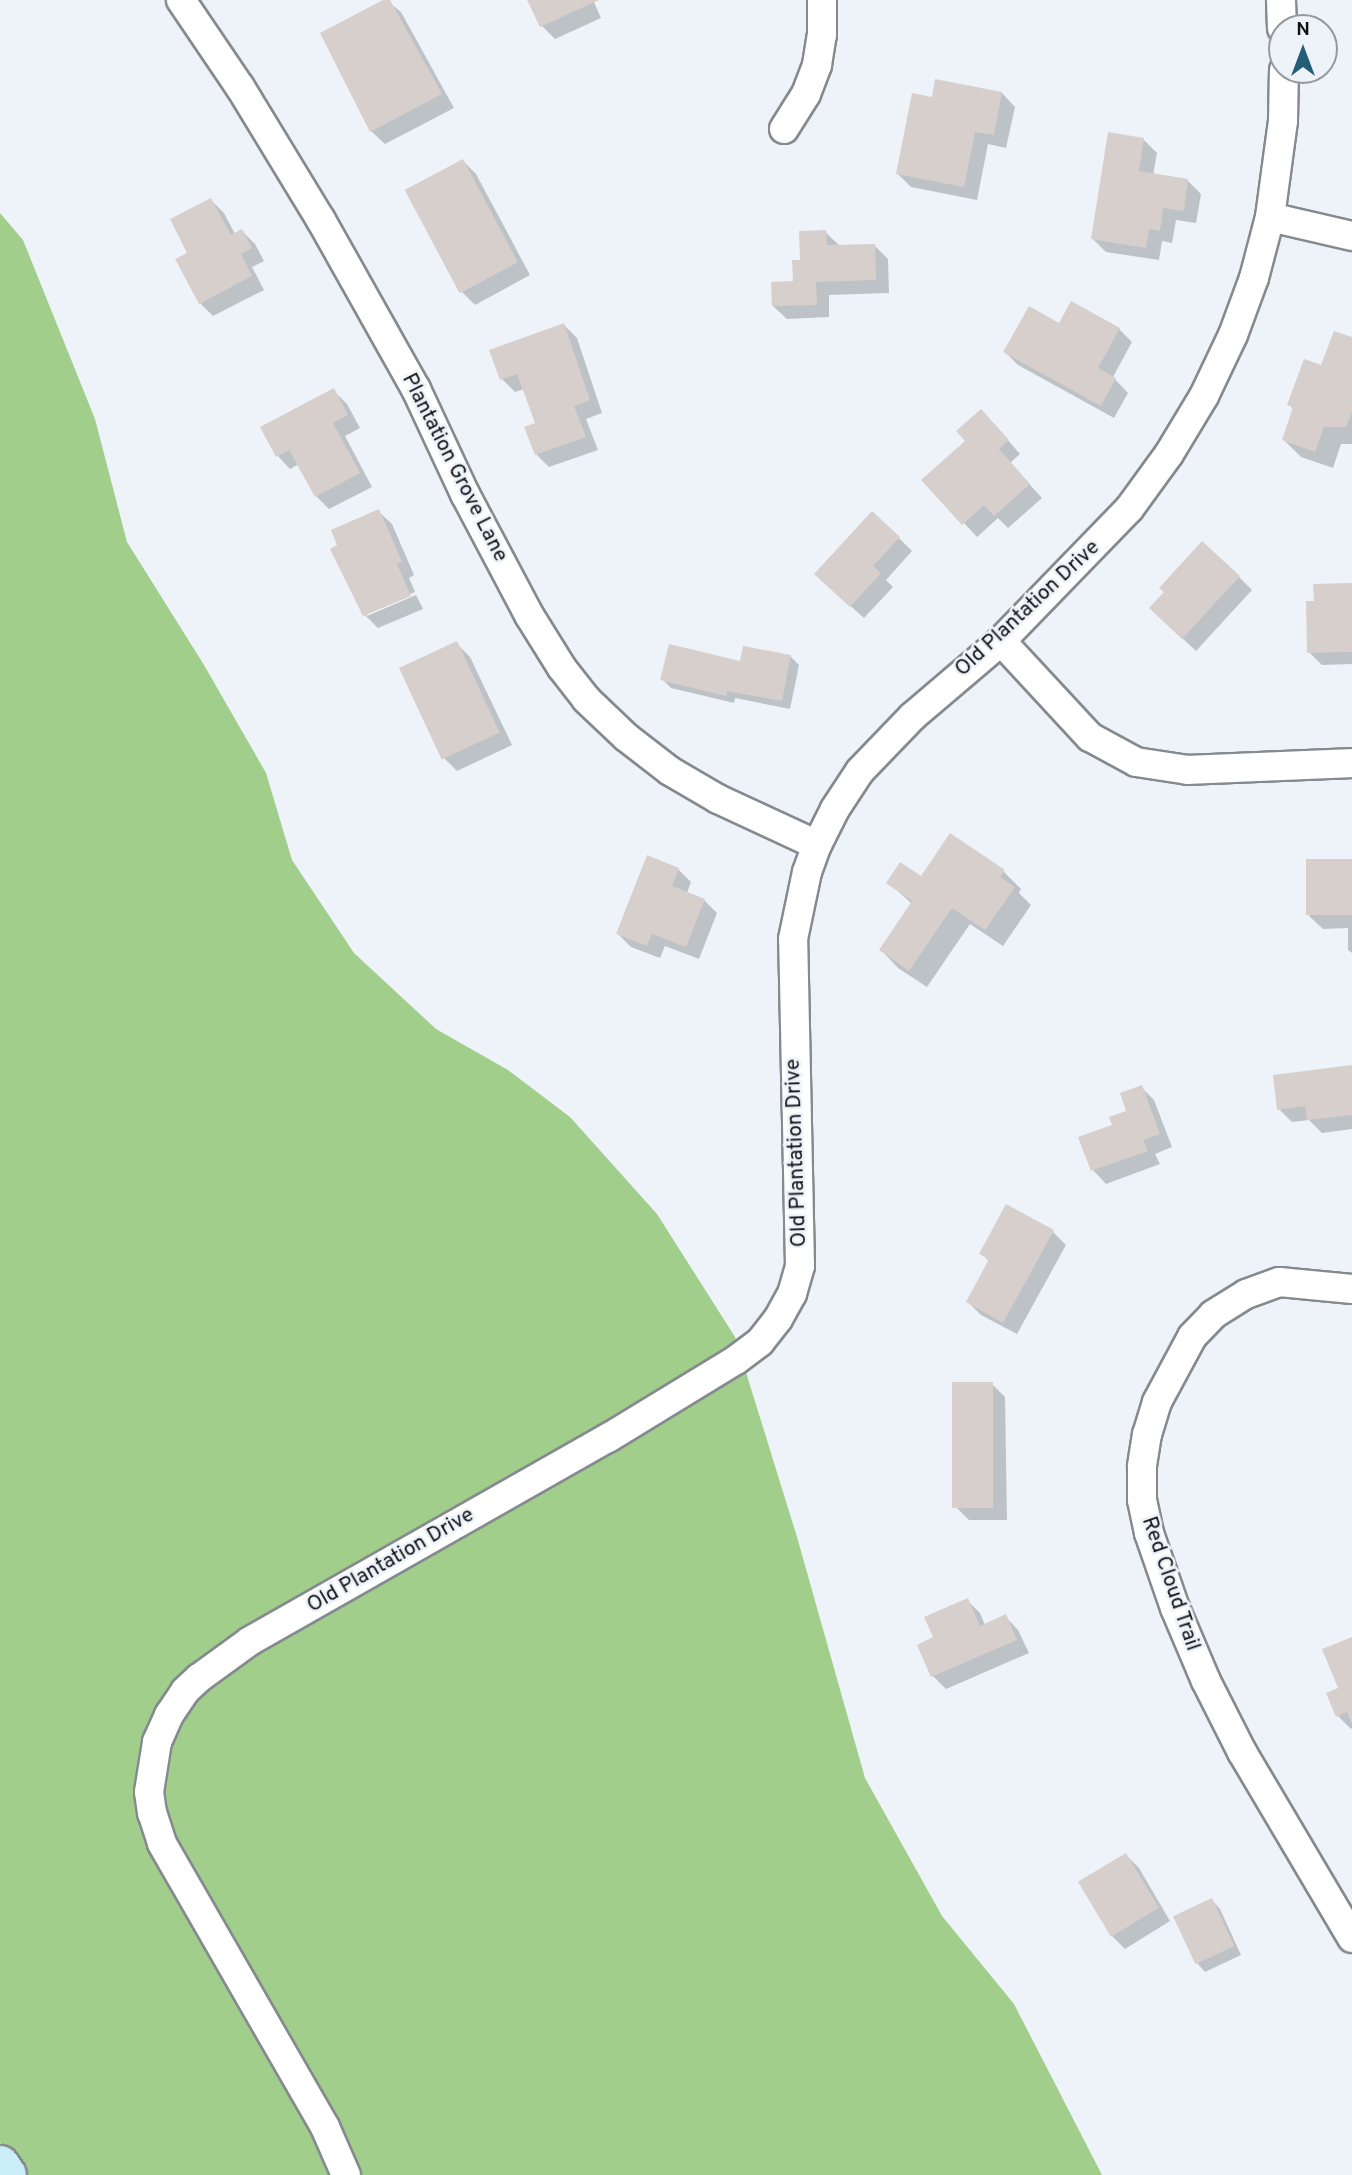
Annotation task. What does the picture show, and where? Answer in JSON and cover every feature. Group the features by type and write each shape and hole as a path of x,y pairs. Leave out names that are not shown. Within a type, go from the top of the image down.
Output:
{"street":[{"name":"Plantation Grove Lane","path":"181,0 240,87 321,220 416,389 465,494 529,615 562,668 586,699 626,737 670,771 718,799 817,845"},
{"path":"784,129 806,94 817,65 822,35 822,0"},
{"name":"Old Plantation Drive","path":"346,2175 325,2127 162,1843 152,1813 149,1792 157,1742 169,1715 185,1691 199,1678 250,1641 608,1438 713,1374 760,1342 778,1319 792,1294 800,1266 793,939 807,872 817,845 835,809 860,771 913,716 1001,641 1107,535 1169,454 1204,396 1233,335 1254,278 1270,217 1283,121 1284,84"},
{"path":"1270,217 1352,236"},
{"path":"1001,641 1090,737 1136,762 1161,768 1188,769 1352,763"},
{"name":"Red Cloud Trail","path":"1352,1289 1305,1282 1279,1282 1246,1294 1213,1315 1192,1337 1157,1402 1147,1434 1142,1467 1142,1500 1149,1533 1175,1608 1206,1681 1242,1752 1352,1938"},
{"path":"0,2165 7,2175"}],"green space":[{"path":"0,213 23,240 95,419 127,542 204,665 266,773 292,860 354,953 436,1029 508,1070 570,1117 657,1214 735,1337 797,1537 865,1778 942,1916 1014,2004 1102,2175 22,2175 0,2142"}],"building":[{"path":"383,0 390,0 442,94 370,132 320,33"},
{"path":"527,0 599,0 540,27"},
{"path":"935,79 1002,92 994,135 975,132 964,187 896,174 912,93 932,97"},
{"path":"1108,132 1144,138 1139,171 1188,179 1184,211 1163,208 1160,231 1149,229 1146,248 1091,239"},
{"path":"463,159 518,262 460,293 405,190"},
{"path":"211,198 231,235 242,229 252,248 241,254 252,276 199,304 175,259 187,253 170,219"},
{"path":"826,230 827,245 875,244 876,280 816,282 817,305 772,306 771,282 793,281 792,260 800,260 799,231"},
{"path":"1071,301 1120,328 1098,368 1116,378 1101,406 1003,352 1029,306 1059,323"},
{"path":"564,323 590,400 574,406 586,437 535,455 524,427 535,423 517,374 500,380 489,350"},
{"path":"1334,331 1352,337 1352,412 1346,427 1324,427 1315,452 1282,440 1293,407 1287,405 1304,359 1321,365"},
{"path":"334,388 348,415 333,423 360,473 315,497 289,450 276,457 260,427"},
{"path":"981,409 1009,440 999,449 1030,484 994,516 984,505 962,525 921,480 965,441 956,431"},
{"path":"379,509 402,562 397,564 411,596 363,616 330,549 337,545 331,530"},
{"path":"872,511 900,537 873,566 881,573 850,607 814,574"},
{"path":"1202,541 1240,576 1182,639 1149,608 1164,592 1159,588"},
{"path":"1352,583 1352,652 1307,653 1306,601 1314,601 1313,584"},
{"path":"457,641 500,733 442,760 399,668"},
{"path":"669,644 740,661 743,646 791,655 782,701 727,691 726,696 660,680"},
{"path":"950,833 1005,870 1000,877 1015,887 985,930 952,908 909,971 879,950 912,901 886,883 900,862 921,876"},
{"path":"647,855 679,868 672,886 705,899 686,947 652,934 647,946 616,934"},
{"path":"1306,859 1352,859 1352,915 1306,915"},
{"path":"1352,1065 1352,1115 1307,1120 1305,1106 1277,1110 1273,1075"},
{"path":"1142,1085 1160,1134 1143,1140 1148,1151 1091,1171 1078,1137 1112,1125 1109,1117 1126,1111 1120,1093"},
{"path":"1006,1204 1054,1230 1003,1323 966,1302 989,1259 979,1254"},
{"path":"952,1382 993,1382 993,1508 952,1508"},
{"path":"968,1598 980,1626 1006,1614 1017,1640 931,1677 917,1645 933,1637 924,1617"},
{"path":"1352,1637 1351,1722 1347,1712 1336,1717 1326,1693 1338,1688 1322,1649"},
{"path":"1126,1853 1159,1908 1111,1937 1078,1882"},
{"path":"1212,1898 1234,1946 1195,1964 1173,1916"}]}
